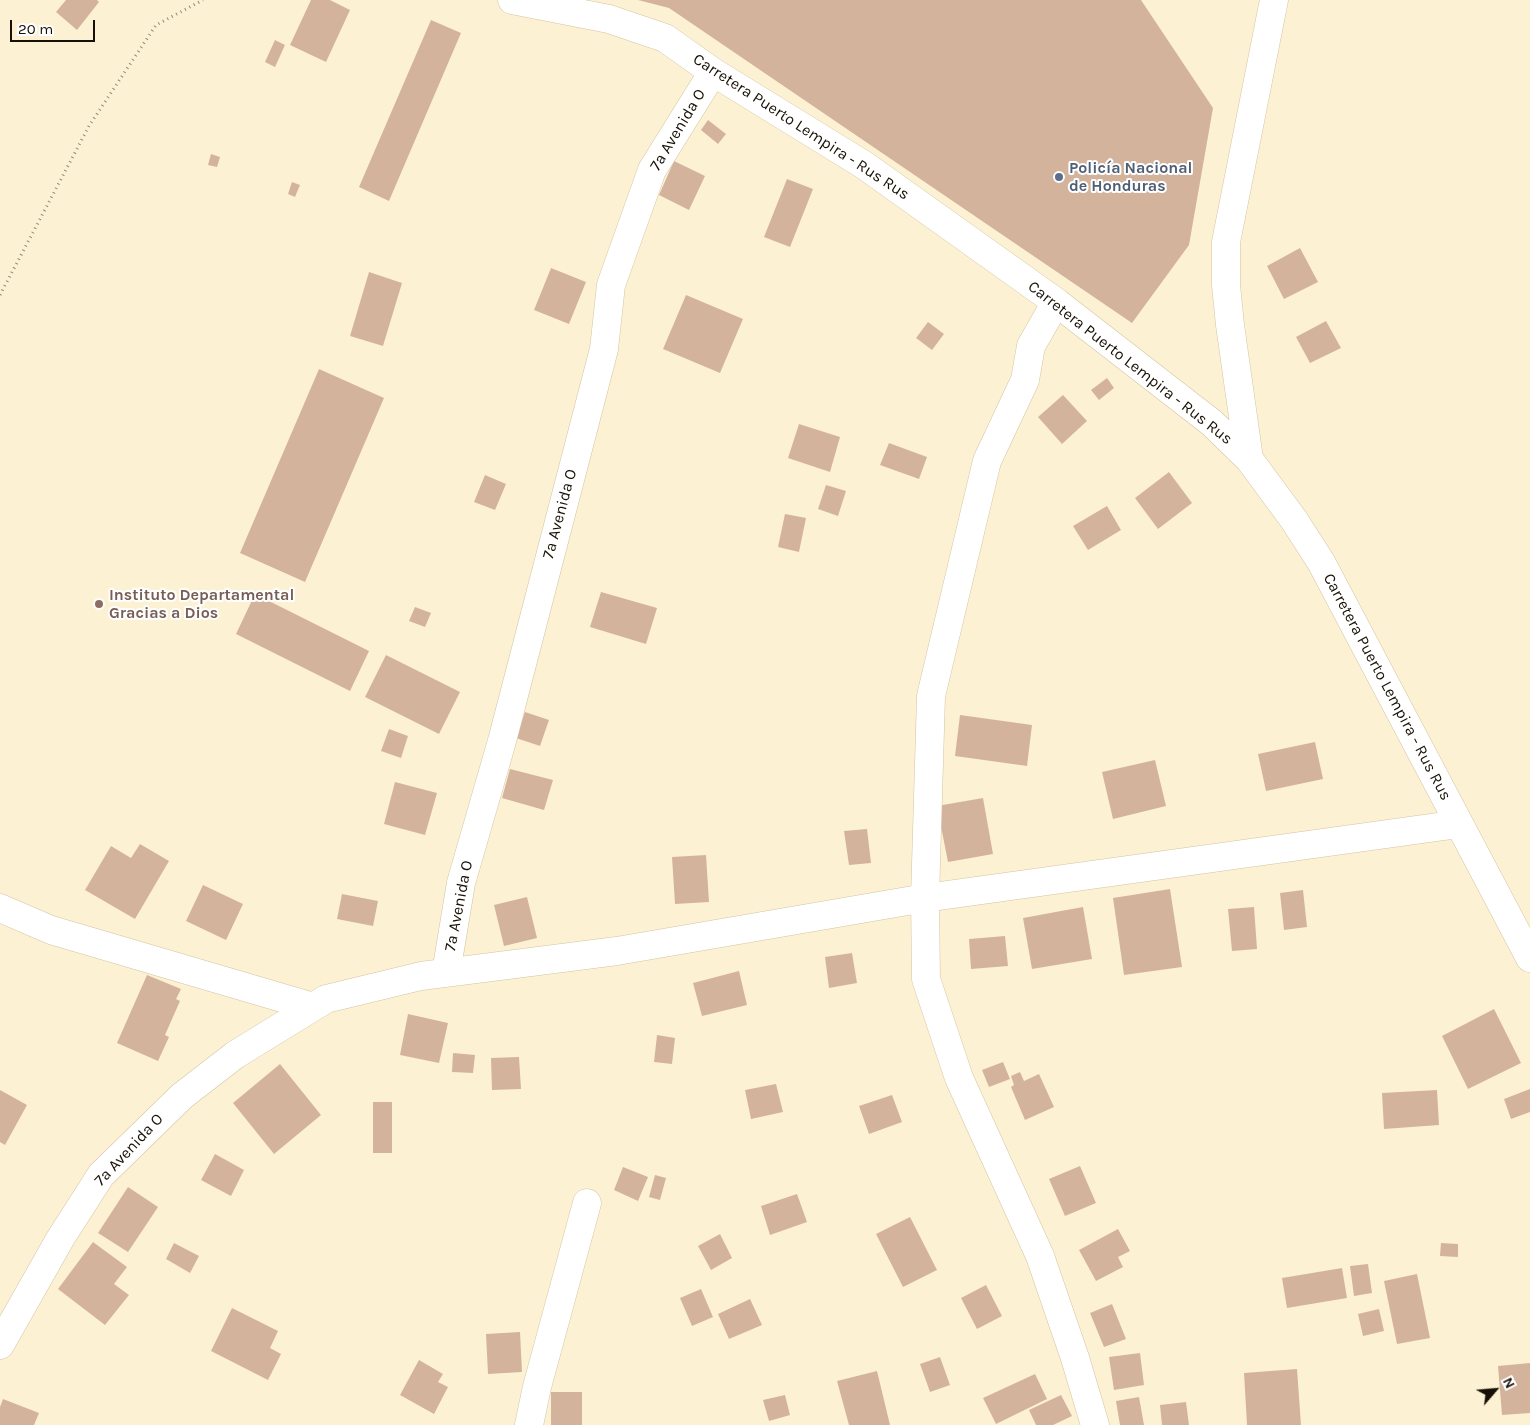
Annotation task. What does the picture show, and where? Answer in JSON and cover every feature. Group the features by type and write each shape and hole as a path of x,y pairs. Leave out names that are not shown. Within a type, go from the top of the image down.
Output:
{"street":[{"name":"Carretera Puerto Lempira - Rus Rus","path":"512,0 609,19 665,38 714,72 864,165 1056,302 1212,423 1249,458 1322,562 1530,958"},
{"path":"1249,458 1230,326 1226,285 1226,242 1274,0"},
{"name":"7a Avenida O","path":"446,974 461,883 502,741 604,349 611,285 652,170 714,72"},
{"path":"1056,302 1031,346 1026,380 987,461 931,696 925,898 926,979 959,1078 1040,1256 1075,1358 1095,1425"},
{"name":"7a Avenida O","path":"0,1345 60,1239 102,1175 182,1096 235,1055 326,999 421,976 617,951 925,898 1460,824"},
{"path":"0,908 51,930 313,1007"},
{"path":"528,1425 587,1203"}],"path":[{"path":"0,295 89,126 156,25 203,0"}],"building":[{"path":"66,0 97,0 99,2 77,30 56,12"},
{"path":"311,0 330,0 350,10 326,62 290,45"},
{"name":"Policía Nacional de Honduras","path":"638,0 1141,0 1213,108 1189,245 1132,323 669,8"},
{"path":"431,20 461,33 389,201 359,187"},
{"path":"275,40 285,45 275,67 265,62"},
{"path":"708,120 726,134 718,144 701,130"},
{"path":"211,154 220,157 217,167 208,165"},
{"path":"674,161 705,176 689,210 659,195"},
{"path":"787,179 813,189 790,247 764,237"},
{"path":"292,182 300,185 295,197 288,194"},
{"path":"1300,248 1318,282 1284,299 1267,266"},
{"path":"551,268 586,282 569,324 534,310"},
{"path":"369,272 402,283 383,346 350,336"},
{"path":"686,295 743,319 720,373 663,349"},
{"path":"1326,321 1341,348 1310,363 1296,337"},
{"path":"928,322 944,334 932,350 916,338"},
{"path":"319,369 384,398 305,582 240,553"},
{"path":"1107,378 1114,388 1099,400 1091,390"},
{"path":"1063,395 1087,421 1062,444 1038,417"},
{"path":"799,424 840,437 830,472 788,458"},
{"path":"889,443 927,457 919,479 880,465"},
{"path":"1169,472 1192,503 1158,529 1135,498"},
{"path":"485,475 506,484 495,510 474,502"},
{"path":"826,485 846,491 838,516 818,509"},
{"path":"1107,506 1121,530 1088,550 1073,526"},
{"path":"785,514 806,518 799,552 778,547"},
{"path":"601,592 657,608 646,644 590,627"},
{"path":"255,594 369,651 350,691 236,634"},
{"path":"415,607 431,613 425,627 409,621"},
{"path":"386,655 460,692 439,734 365,697"},
{"path":"525,712 549,720 540,746 516,738"},
{"path":"960,715 1032,725 1027,766 955,756"},
{"path":"389,729 408,736 401,758 381,751"},
{"path":"1315,742 1323,779 1266,791 1258,754"},
{"path":"1155,760 1166,806 1113,819 1102,772"},
{"path":"510,769 553,780 544,810 502,798"},
{"path":"395,782 437,793 425,835 384,824"},
{"path":"983,798 993,854 948,862 937,806"},
{"path":"867,829 871,863 849,865 844,831"},
{"path":"140,844 169,861 135,919 85,890 111,846 131,858"},
{"path":"706,855 709,902 675,904 672,857"},
{"path":"203,885 243,904 226,940 186,921"},
{"path":"1170,889 1182,967 1124,975 1113,898"},
{"path":"1303,890 1307,927 1284,930 1280,893"},
{"path":"342,894 378,901 373,926 337,919"},
{"path":"527,897 537,938 504,946 494,905"},
{"path":"1083,907 1092,959 1032,969 1023,918"},
{"path":"1254,907 1257,949 1232,951 1228,909"},
{"path":"1005,936 1008,966 971,969 969,939"},
{"path":"852,953 857,983 829,988 825,957"},
{"path":"739,971 747,1005 702,1016 693,983"},
{"path":"147,975 181,989 176,999 180,1001 165,1035 169,1037 158,1061 117,1043"},
{"path":"1494,1009 1521,1063 1468,1089 1442,1036"},
{"path":"408,1014 448,1023 439,1063 400,1055"},
{"path":"657,1035 675,1038 672,1064 654,1062"},
{"path":"453,1053 475,1055 473,1073 452,1072"},
{"path":"519,1057 521,1089 492,1090 491,1058"},
{"path":"1003,1062 1010,1079 989,1087 982,1070"},
{"path":"280,1064 321,1115 274,1154 233,1103"},
{"path":"1020,1072 1024,1081 1039,1074 1054,1107 1025,1120 1011,1087 1014,1085 1011,1076"},
{"path":"776,1084 783,1112 751,1119 745,1090"},
{"path":"1530,1089 1530,1112 1511,1119 1504,1099"},
{"path":"0,1090 27,1105 5,1145 0,1142"},
{"path":"1437,1090 1439,1125 1384,1129 1382,1093"},
{"path":"892,1095 902,1122 869,1134 859,1106"},
{"path":"373,1102 392,1102 392,1153 373,1153"},
{"path":"215,1154 244,1170 231,1196 201,1180"},
{"path":"1080,1166 1096,1203 1065,1216 1049,1179"},
{"path":"623,1167 648,1177 638,1201 614,1190"},
{"path":"655,1175 666,1178 660,1200 649,1197"},
{"path":"128,1187 158,1207 128,1252 98,1233"},
{"path":"797,1194 807,1222 770,1235 761,1206"},
{"path":"910,1217 937,1270 903,1287 876,1234"},
{"path":"1118,1229 1130,1251 1118,1257 1123,1267 1096,1281 1079,1250"},
{"path":"720,1234 732,1258 711,1270 698,1246"},
{"path":"93,1242 127,1267 114,1284 129,1295 105,1325 58,1289"},
{"path":"174,1243 199,1256 190,1273 166,1259"},
{"path":"1441,1243 1458,1244 1458,1257 1440,1256"},
{"path":"1368,1264 1372,1293 1354,1296 1350,1266"},
{"path":"1342,1268 1347,1298 1287,1308 1282,1278"},
{"path":"1417,1274 1430,1338 1397,1344 1384,1281"},
{"path":"986,1285 1002,1316 977,1329 961,1298"},
{"path":"701,1289 713,1317 692,1326 680,1298"},
{"path":"750,1299 762,1325 729,1339 718,1314"},
{"path":"1112,1304 1126,1339 1104,1347 1090,1313"},
{"path":"232,1308 278,1331 270,1348 281,1354 268,1380 211,1351"},
{"path":"1379,1309 1384,1331 1363,1336 1358,1314"},
{"path":"520,1332 522,1372 488,1374 486,1334"},
{"path":"1140,1353 1144,1385 1114,1390 1109,1357"},
{"path":"940,1357 950,1385 930,1392 920,1364"},
{"path":"419,1360 443,1374 438,1382 448,1387 434,1414 400,1395"},
{"path":"1530,1363 1530,1413 1502,1415 1498,1366"},
{"path":"1297,1369 1301,1425 1247,1425 1244,1373"},
{"path":"877,1371 890,1425 849,1425 837,1381"},
{"path":"1035,1374 1047,1399 996,1424 983,1398"},
{"path":"551,1392 582,1392 582,1425 551,1425"},
{"path":"785,1395 790,1415 769,1421 763,1400"},
{"path":"1061,1395 1072,1416 1053,1425 1036,1425 1029,1410"},
{"path":"1139,1397 1144,1425 1120,1425 1116,1401"},
{"path":"3,1399 39,1413 34,1425 0,1425 0,1407"},
{"path":"1186,1402 1189,1425 1162,1425 1160,1405"}],"place":[{"name":"Policía Nacional de Honduras","path":"1059,177"},
{"name":"Instituto Departamental Gracias a Dios","path":"99,604"}]}
